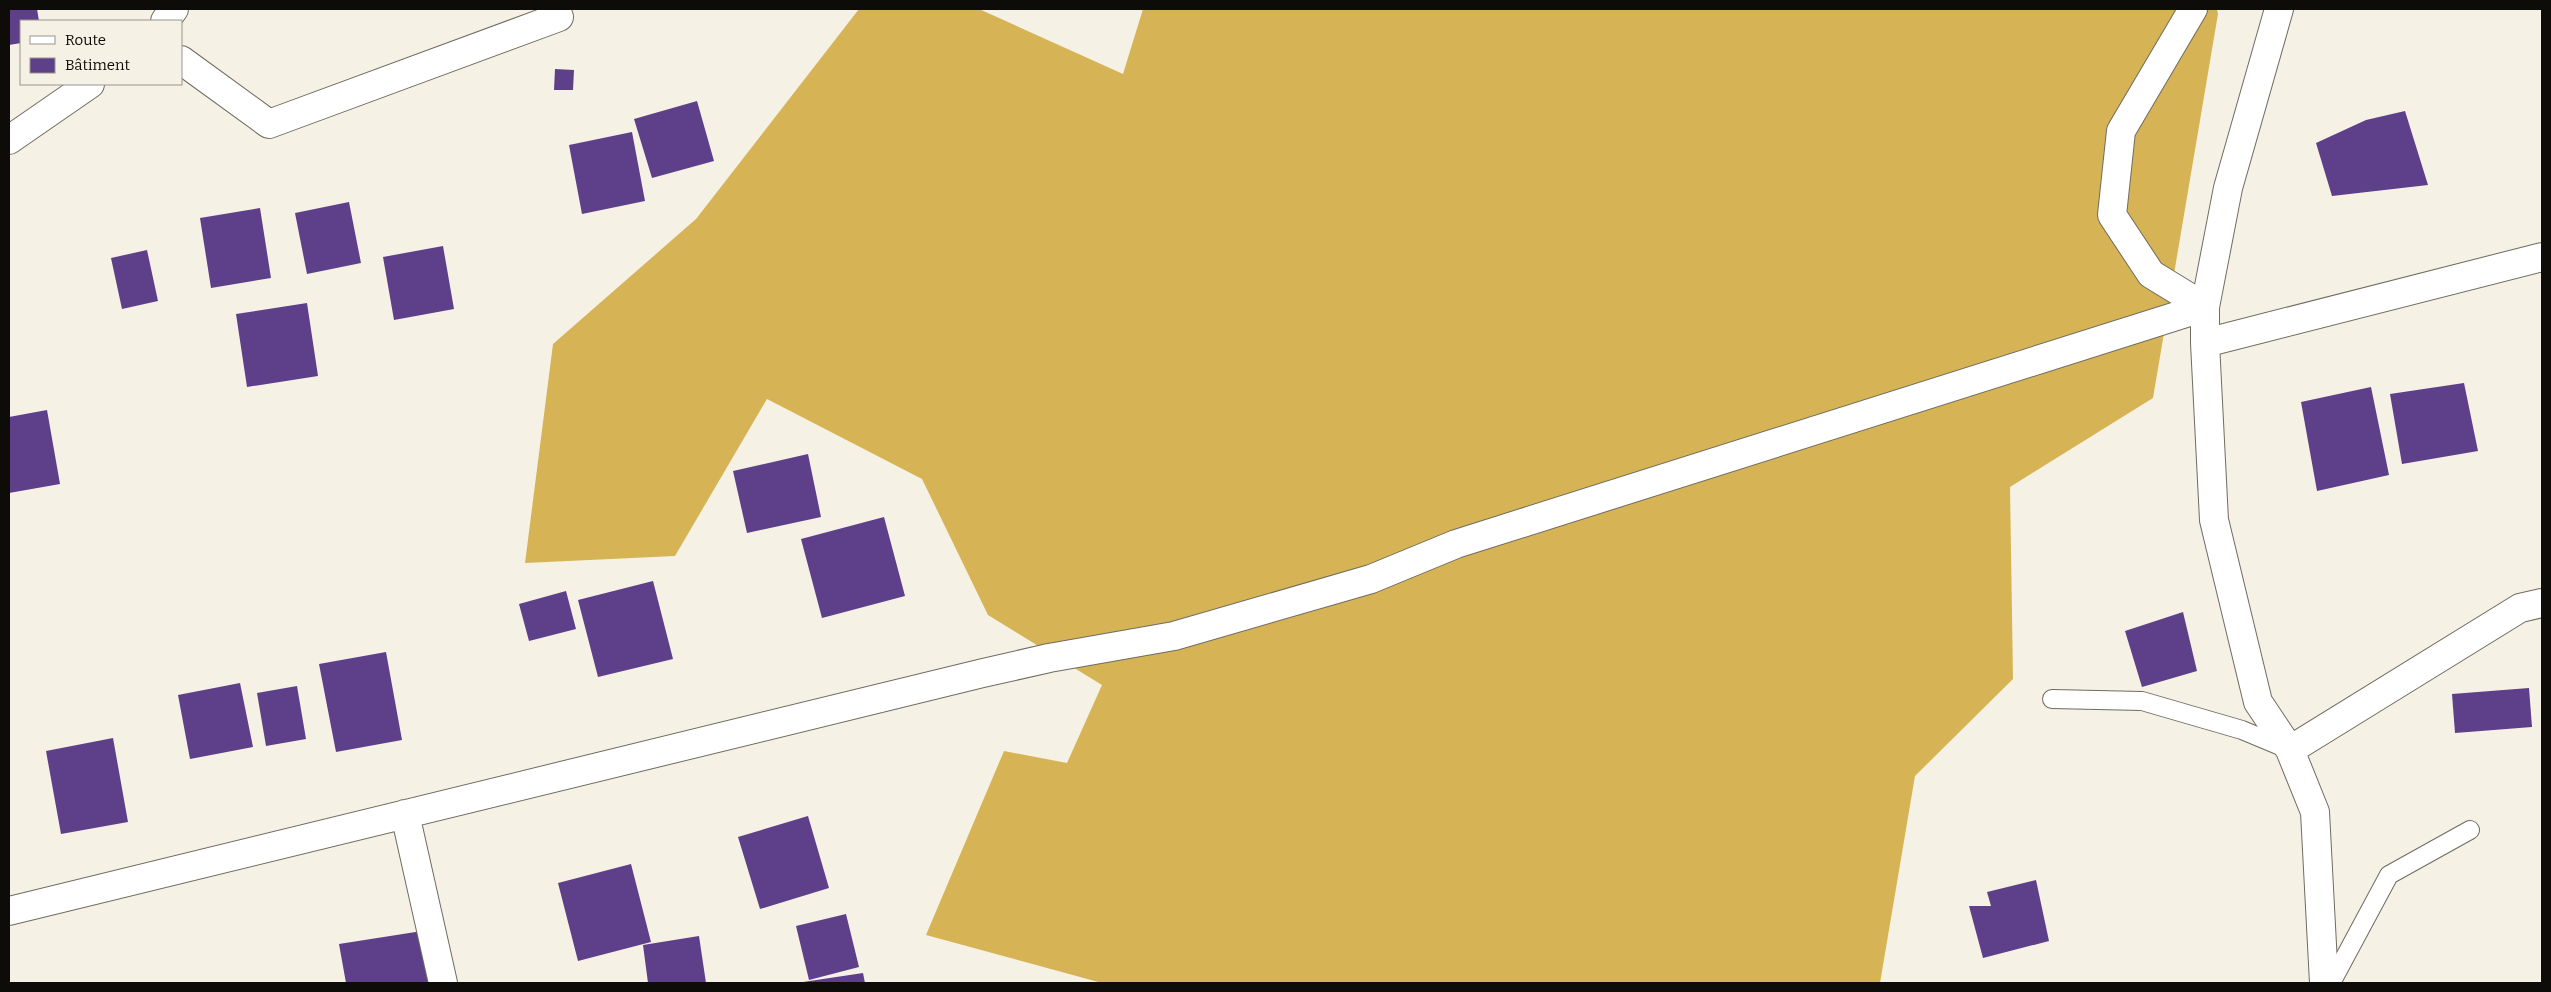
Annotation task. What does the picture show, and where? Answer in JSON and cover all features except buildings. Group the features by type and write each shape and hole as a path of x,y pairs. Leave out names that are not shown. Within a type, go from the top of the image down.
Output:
{"street":[{"path":"166,20 174,9"},
{"path":"2193,9 2121,131 2112,215 2151,274 2205,307"},
{"path":"2279,9 2228,188 2205,307 2205,343 2214,520 2258,702 2290,750 2315,812 2324,983"},
{"path":"182,61 269,124 559,16"},
{"path":"9,140 89,85"},
{"path":"2205,343 2542,257"},
{"path":"9,912 982,673 1049,658 1174,636 1371,579 1456,544 2205,307"},
{"path":"2290,750 2520,608 2542,603"},
{"path":"405,814 443,983"}],"lane":[{"path":"2052,699 2142,701 2242,730 2290,750"},
{"path":"2331,983 2388,875 2470,830"}],"shaded area":[{"path":"859,9 979,9 1123,74 1143,9 2217,9 2218,14 2153,398 2010,487 2013,679 1915,776 1880,983 1102,983 926,935 1004,751 1067,763 1102,685 988,615 922,479 767,399 675,556 525,563 553,344 696,219"}]}
